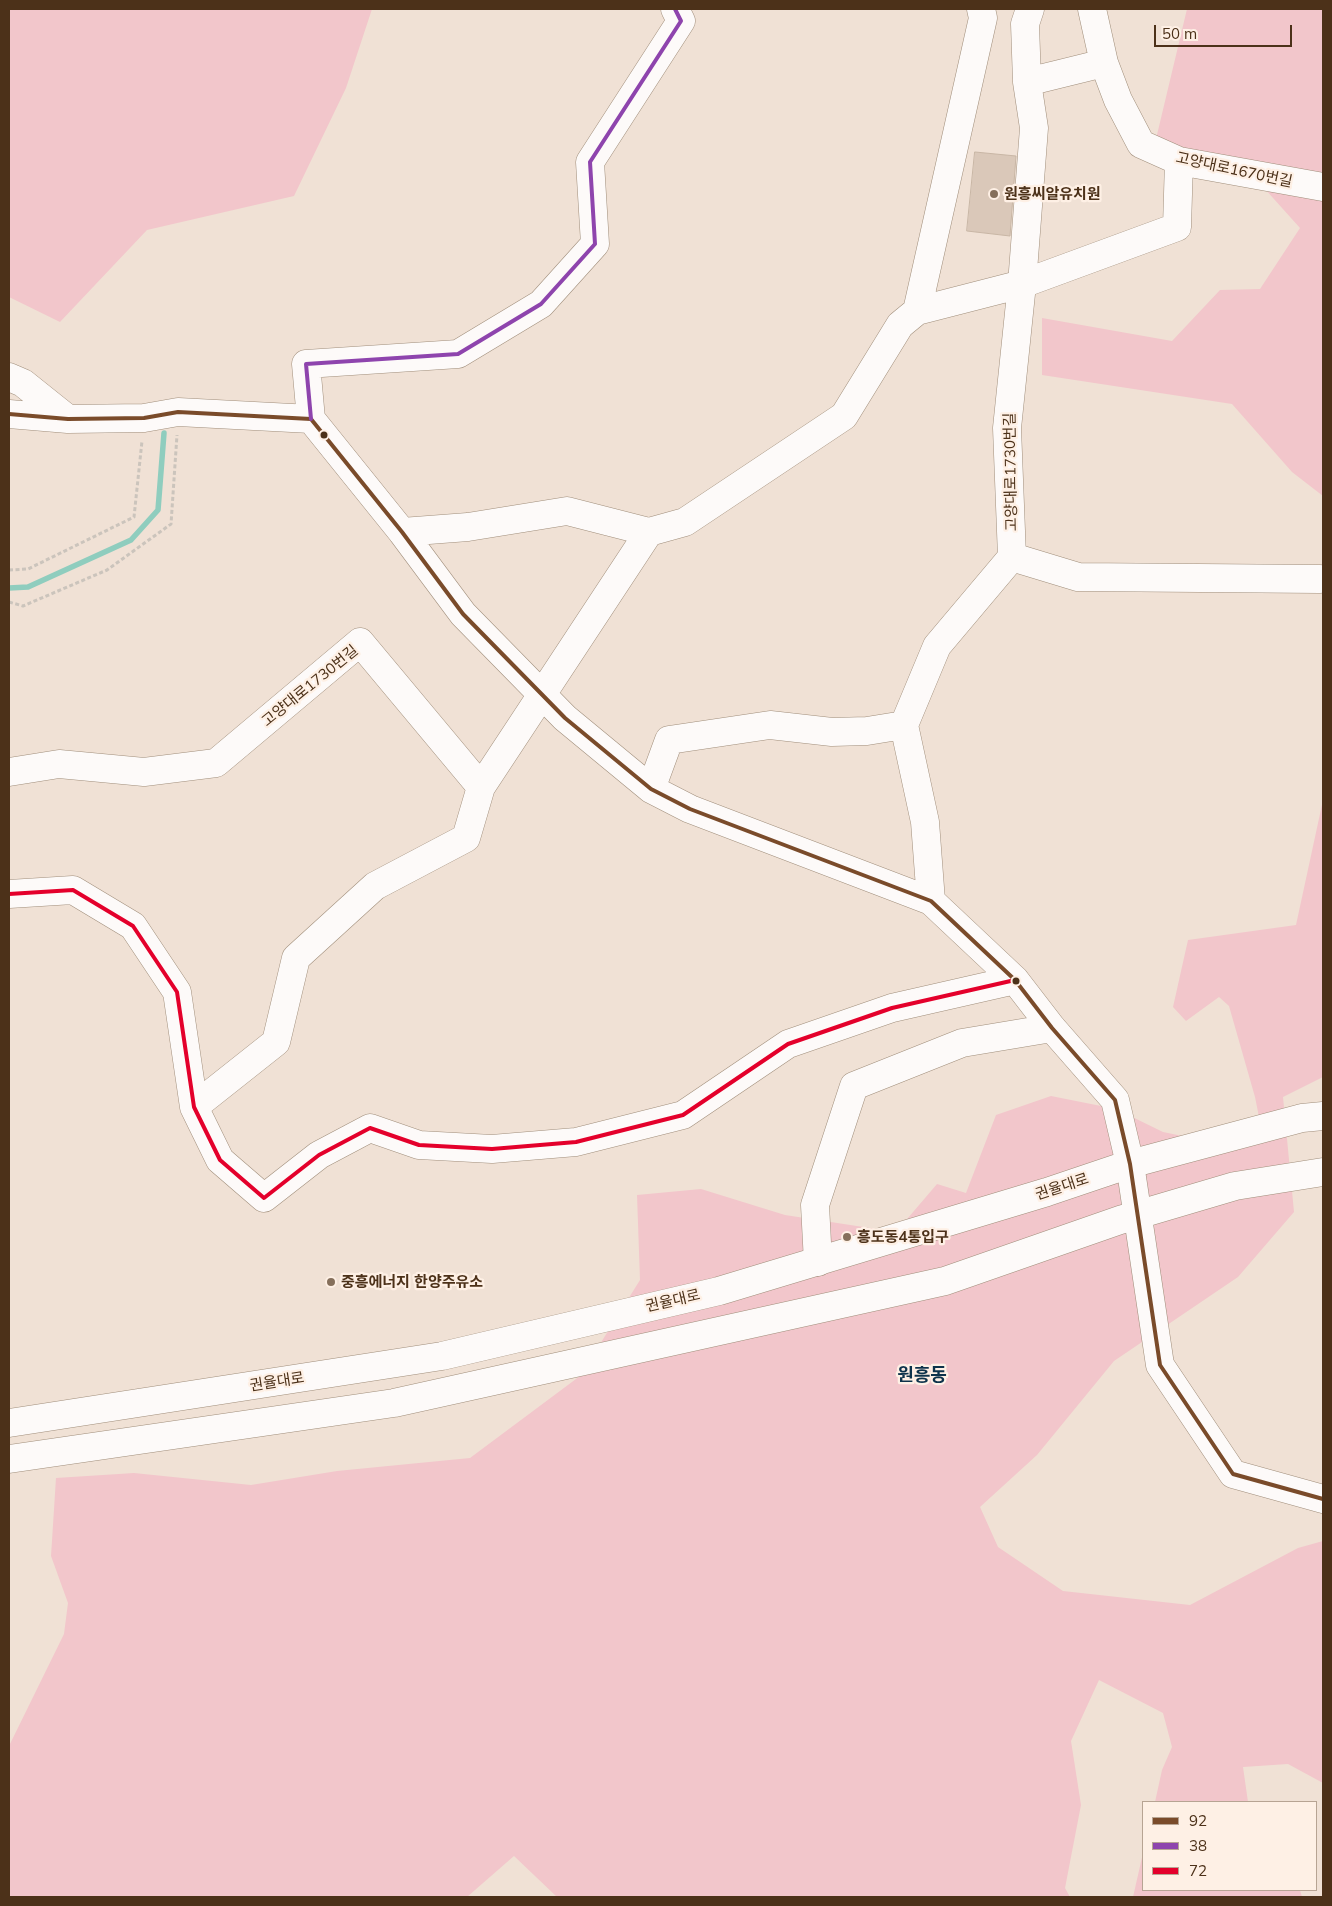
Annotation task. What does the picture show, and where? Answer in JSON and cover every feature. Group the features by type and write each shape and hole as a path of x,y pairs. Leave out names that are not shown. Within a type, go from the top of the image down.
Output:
{"street":[{"path":"676,9 681,21 590,162 595,244 541,304 458,354 306,364 311,419 402,532 463,614 541,695 651,789 690,809 931,901 1015,980 1052,1028 1115,1100 1130,1164 1160,1365 1233,1474 1323,1499"},
{"path":"917,311 983,18 980,9"},
{"name":"고양대로1730번길","path":"1012,556 1007,428 1022,284 1034,128 1027,82 1025,24 1030,9"},
{"name":"고양대로1670번길","path":"1092,9 1104,63 1118,100 1141,144 1179,161 1323,187"},
{"path":"1027,82 1104,63"},
{"path":"402,532 468,527 568,511 649,532 685,522 844,416 900,325 917,311 1022,284 1177,227 1179,161"},
{"path":"9,377 23,383 68,419"},
{"path":"9,414 68,419 144,418 178,412 311,419"},
{"path":"194,1107 276,1042 296,958 375,886 466,838 481,787 649,532"},
{"path":"931,901 925,822 904,725 937,646 1012,556 1078,577 1320,579"},
{"name":"고양대로1730번길","path":"9,772 59,764 144,772 216,763 360,642 481,787"},
{"path":"651,789 669,740 770,725 832,732 867,731 904,725"},
{"path":"9,894 73,890 133,926 177,992 194,1107 220,1160 264,1198 319,1154 370,1128 419,1145 492,1149 576,1142 683,1115 788,1044 892,1008 1015,980"},
{"path":"818,1262 816,1205 854,1086 962,1043 1052,1028"},
{"name":"권율대로","path":"9,1423 442,1356 718,1290 818,1262 1130,1164 1302,1118 1323,1116"},
{"path":"9,1459 394,1403 945,1281 1138,1215 1235,1186 1323,1172"}],"path":[{"path":"9,602 24,606 107,570 171,524 178,412"},
{"path":"9,570 28,569 134,517 144,418"}],"shaded area":[{"path":"9,9 372,9 346,88 294,196 147,230 60,322 9,297"},
{"path":"1187,9 1323,9 1323,496 1292,472 1232,404 1042,375 1042,318 1172,341 1220,290 1260,289 1300,228 1247,169 1156,139"},
{"path":"1323,800 1323,1077 1283,1097 1294,1212 1238,1277 1114,1361 1037,1455 980,1507 998,1547 1063,1591 1190,1605 1298,1548 1323,1541 1323,1783 1288,1764 1243,1767 1248,1801 1155,1801 1162,1770 1172,1747 1163,1713 1099,1680 1071,1741 1081,1805 1065,1888 1070,1897 557,1897 514,1856 467,1897 9,1897 9,1746 64,1634 68,1603 51,1556 56,1478 134,1473 251,1485 337,1471 470,1458 580,1376 640,1280 637,1195 701,1189 785,1215 896,1232 937,1184 966,1193 996,1115 1051,1096 1116,1109 1163,1132 1221,1144 1259,1117 1229,1006 1219,997 1186,1021 1173,1007 1188,940 1296,925"},
{"path":"1142,1857 1142,1891 1300,1891 1302,1897 1133,1897"}],"building":[{"name":"원흥씨알유치원","path":"975,152 1016,156 1010,236 967,231"}],"waterway":[{"path":"9,588 28,587 131,540 158,510 164,433"}],"transit line":[{"name":"38","path":"311,419 306,364 458,354 541,304 595,244 590,162 681,21 675,9"},
{"name":"92","path":"9,414 68,419 144,418 178,412 311,419 402,532 463,614 565,718 651,789 690,809 931,901 1015,980 1052,1028 1115,1100 1130,1164 1160,1365 1233,1474 1323,1499"},
{"name":"72","path":"9,894 73,890 133,926 177,992 194,1107 220,1160 264,1198 319,1155 370,1128 419,1145 492,1149 576,1142 683,1115 788,1044 892,1008 1015,980"}],"place":[{"name":"원흥씨알유치원","path":"994,194"},
{"name":"흥도동4통입구","path":"847,1237"},
{"name":"중흥에너지 한양주유소","path":"331,1282"}],"district":[{"name":"원흥동","path":"922,1376"}]}
